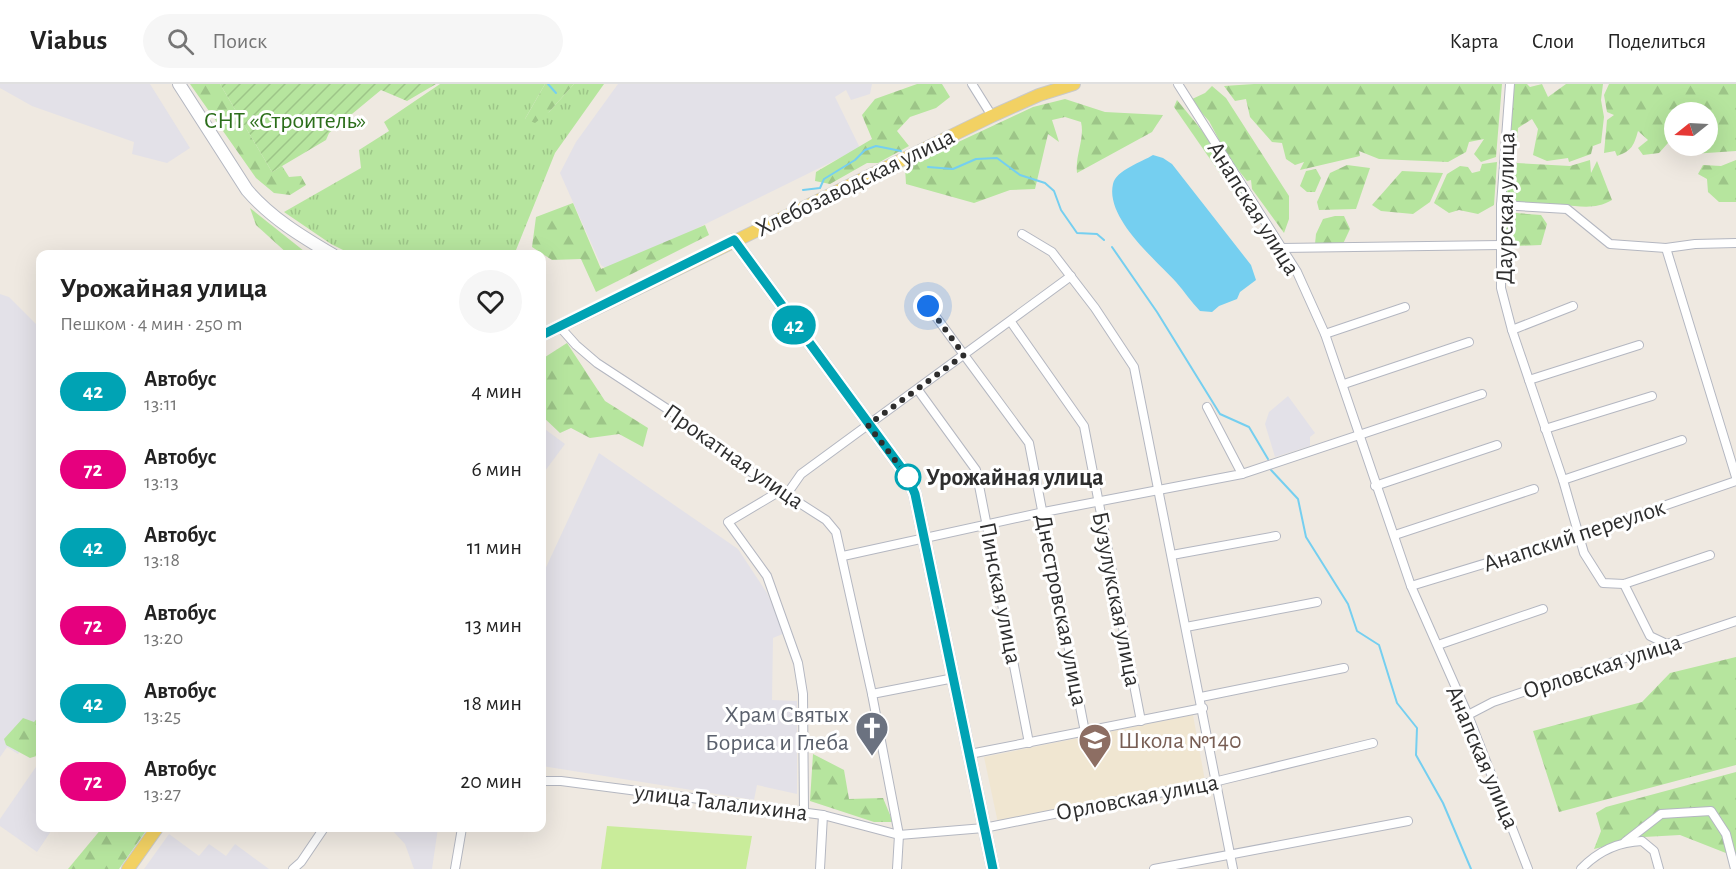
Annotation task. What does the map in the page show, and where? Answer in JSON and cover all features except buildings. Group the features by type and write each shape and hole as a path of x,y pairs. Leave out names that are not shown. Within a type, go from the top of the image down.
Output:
{"main road":[{"path":"178,84 247,190 260,205 279,221 325,250"},
{"name":"Хлебозаводская улица","path":"546,333 992,116 1039,95 1074,84"},
{"path":"734,240 908,477 915,494 926,538 993,869"},
{"path":"128,869 154,832"}],"street":[{"path":"972,84 992,116"},
{"name":"Анапская улица","path":"1178,84 1296,272 1325,334 1344,384 1358,435 1411,586 1468,715 1528,869"},
{"name":"Даурская улица","path":"1510,84 1501,205 1502,288 1512,330 1563,480 1584,553 1603,583 1624,584"},
{"path":"1501,205 1567,209 1610,244 1666,248 1695,244 1736,243"},
{"path":"1022,234 1052,252 1134,368 1218,781 1233,869"},
{"path":"1281,248 1501,245"},
{"path":"1666,248 1736,479"},
{"path":"804,813 803,694 798,663 767,576 728,522 784,493 801,474 1071,276"},
{"name":"Днестровская улица","path":"928,306 1029,443 1085,732"},
{"path":"1512,330 1573,306"},
{"path":"1325,334 1405,307"},
{"name":"Бузулукская улица","path":"1011,322 1084,426 1141,721"},
{"name":"Прокатная улица","path":"559,326 597,363 675,414 706,442 826,519 836,532 872,694 899,835 897,869"},
{"path":"1344,384 1469,342"},
{"path":"1529,380 1640,345"},
{"name":"Пинская улица","path":"918,390 976,470 1029,743"},
{"path":"843,556 1044,512 1242,474 1482,394"},
{"path":"1545,429 1652,396"},
{"path":"1207,407 1242,474"},
{"path":"1563,480 1682,440"},
{"path":"1375,486 1497,445"},
{"name":"Анапский переулок","path":"1411,586 1579,535 1736,479"},
{"path":"1395,535 1534,489"},
{"path":"1172,555 1276,536"},
{"path":"1650,652 1650,636 1624,584 1710,555"},
{"path":"1186,627 1317,602"},
{"path":"1438,645 1543,609"},
{"name":"Орловская улица","path":"1468,715 1493,702 1650,652 1736,621"},
{"path":"1650,636 1669,645"},
{"path":"1201,697 1344,668"},
{"path":"872,694 954,678"},
{"path":"970,754 1203,708"},
{"name":"Орловская улица","path":"899,835 984,828 1218,781 1373,743"},
{"name":"улица Талалихина","path":"546,782 824,815 899,835"},
{"path":"1625,842 1661,813 1711,811 1726,834 1735,869"},
{"path":"820,869 824,815"},
{"path":"1154,869 1408,820"},
{"path":"293,869 302,862 321,832"},
{"path":"455,869 461,832"},
{"path":"1581,869 1606,848 1625,842 1642,841 1654,851 1659,869"}],"shaded area":[{"path":"0,84 150,84 190,148 167,163 132,154 134,142 32,106 0,88"},
{"path":"618,84 872,84 870,94 851,100 846,90 835,97 860,148 610,271 601,265 560,173 576,142"},
{"path":"0,294 9,297 36,324 36,727 18,754 7,747 0,757"},
{"path":"1288,396 1315,433 1310,437 1310,446 1275,457 1265,424 1269,412"},
{"path":"546,430 565,444 546,470"},
{"path":"599,453 738,549 767,593 785,633 773,638 772,700 797,701 797,794 757,785 754,800 546,767 546,567"},
{"name":"Школа №140","path":"1193,715 1205,781 998,823 984,757"},
{"path":"36,767 36,832 50,832 37,852 0,826 0,819"},
{"path":"394,832 437,832 432,869 414,869 405,844"},
{"path":"169,834 199,856 209,844 226,856 235,844 269,869 144,869"}],"green space":[{"path":"190,84 220,84 272,172 282,166 289,177 301,176 306,185 290,195 274,193 256,178"},
{"name":"СНТ «Строитель»","path":"220,84 436,84 407,101 381,90 329,133 326,140 272,172"},
{"path":"440,84 545,84 525,119 549,112 574,84 604,84 555,153 516,250 343,250 284,212 361,168 359,150 389,131 384,122"},
{"path":"545,84 574,84 549,112 535,123 525,119"},
{"path":"917,84 942,84 950,97 936,108 910,117 897,131 909,146 878,163 867,163 830,184 815,181 816,172 872,139 862,115 875,99"},
{"path":"1502,84 1496,157 1481,162 1474,154 1484,139 1469,142 1466,152 1448,162 1379,159 1359,151 1360,156 1300,170 1304,162 1295,165 1286,159 1282,143 1272,142 1250,117 1246,99 1235,101 1224,86"},
{"path":"1512,84 1527,84 1530,87 1542,84 1548,97 1566,84 1603,84 1601,100 1604,117 1601,143 1593,146 1591,154 1569,162 1568,158 1547,161 1533,155 1538,129 1532,119 1518,128 1516,157 1507,163"},
{"path":"1609,84 1736,84 1736,151 1718,152 1718,102 1664,102 1664,147 1659,153 1643,155 1638,148 1648,140 1638,131 1634,144 1626,152 1617,156 1615,151 1604,153 1607,120 1614,115 1607,112 1604,95"},
{"path":"1212,86 1226,98 1289,196 1289,219 1284,233 1252,189 1251,180 1247,181 1228,157 1209,121 1190,100 1205,93"},
{"path":"1065,99 1105,112 1163,115 1152,132 1077,173 1082,135 1081,122 1065,117 1052,120 1059,142 1048,134 1035,189 1010,190 974,203 906,184 905,167 1033,107"},
{"path":"1177,100 1204,133 1230,175 1226,182 1174,107"},
{"path":"1590,160 1591,173 1597,161 1612,200 1587,207 1548,204 1505,206 1507,173 1517,163 1570,166"},
{"path":"1736,160 1736,202 1719,202 1708,192 1707,179 1698,174 1703,165 1721,166"},
{"path":"1497,162 1494,205 1478,214 1459,210 1449,213 1434,203 1447,174 1460,166 1468,167 1472,173 1480,171 1482,164"},
{"path":"1347,165 1370,168 1356,209 1319,210 1317,202 1330,173"},
{"path":"1316,169 1321,178 1315,192 1307,192 1300,186 1306,171"},
{"path":"1402,171 1443,173 1430,202 1413,214 1381,211 1372,205"},
{"path":"1232,178 1254,210 1250,217 1228,185"},
{"path":"573,203 601,269 705,225 709,235 596,292 581,259 552,260 546,256 546,250 537,250 532,247 536,217"},
{"path":"250,208 303,250 284,250 256,225"},
{"path":"1503,212 1541,215 1547,224 1541,245 1516,246 1503,235"},
{"path":"1344,216 1350,229 1342,246 1315,244 1316,234 1323,219"},
{"path":"567,343 605,401 648,428 643,447 619,434 590,438 571,428 560,433 546,420 546,356"},
{"path":"1736,657 1736,765 1559,812 1533,731 1642,702 1670,673"},
{"path":"23,718 34,722 36,720 36,756 30,758 6,745 4,739"},
{"path":"813,754 844,770 849,799 883,798 893,822 874,822 810,801"},
{"path":"1736,772 1736,857 1680,835 1644,837 1594,849 1601,831 1596,813 1606,807"},
{"path":"607,826 752,836 746,869 601,869"},
{"path":"99,832 145,832 119,869 68,869"}],"water":[{"path":"1153,155 1172,164 1251,265 1256,280 1240,292 1237,299 1219,306 1212,312 1200,311 1197,308 1134,238 1117,211 1113,197 1115,179 1124,171"}],"waterway":[{"path":"548,84 556,93"},
{"path":"803,190 820,188 824,179 855,160 865,150 876,146 901,151"},
{"path":"928,167 953,169 976,159 997,158 1020,175 1045,183 1054,191 1061,210 1077,233 1097,234 1104,240"},
{"path":"1112,247 1157,312 1220,414 1249,427 1268,459"},
{"path":"1271,470 1298,499 1306,537 1348,604 1357,631 1379,645 1397,703 1417,728 1416,755 1443,803 1471,869"}],"bus line":[{"name":"42","path":"546,333 734,240 794,325 908,477 920,509 993,869"}],"place":[{"name":"Урожайная улица","path":"908,477"},
{"name":"Храм Святых Бориса и Глеба","path":"872,757"},
{"name":"Школа №140","path":"1095,769"}],"route":[{"path":"908,477 868,425 964,355 928,306"}]}
